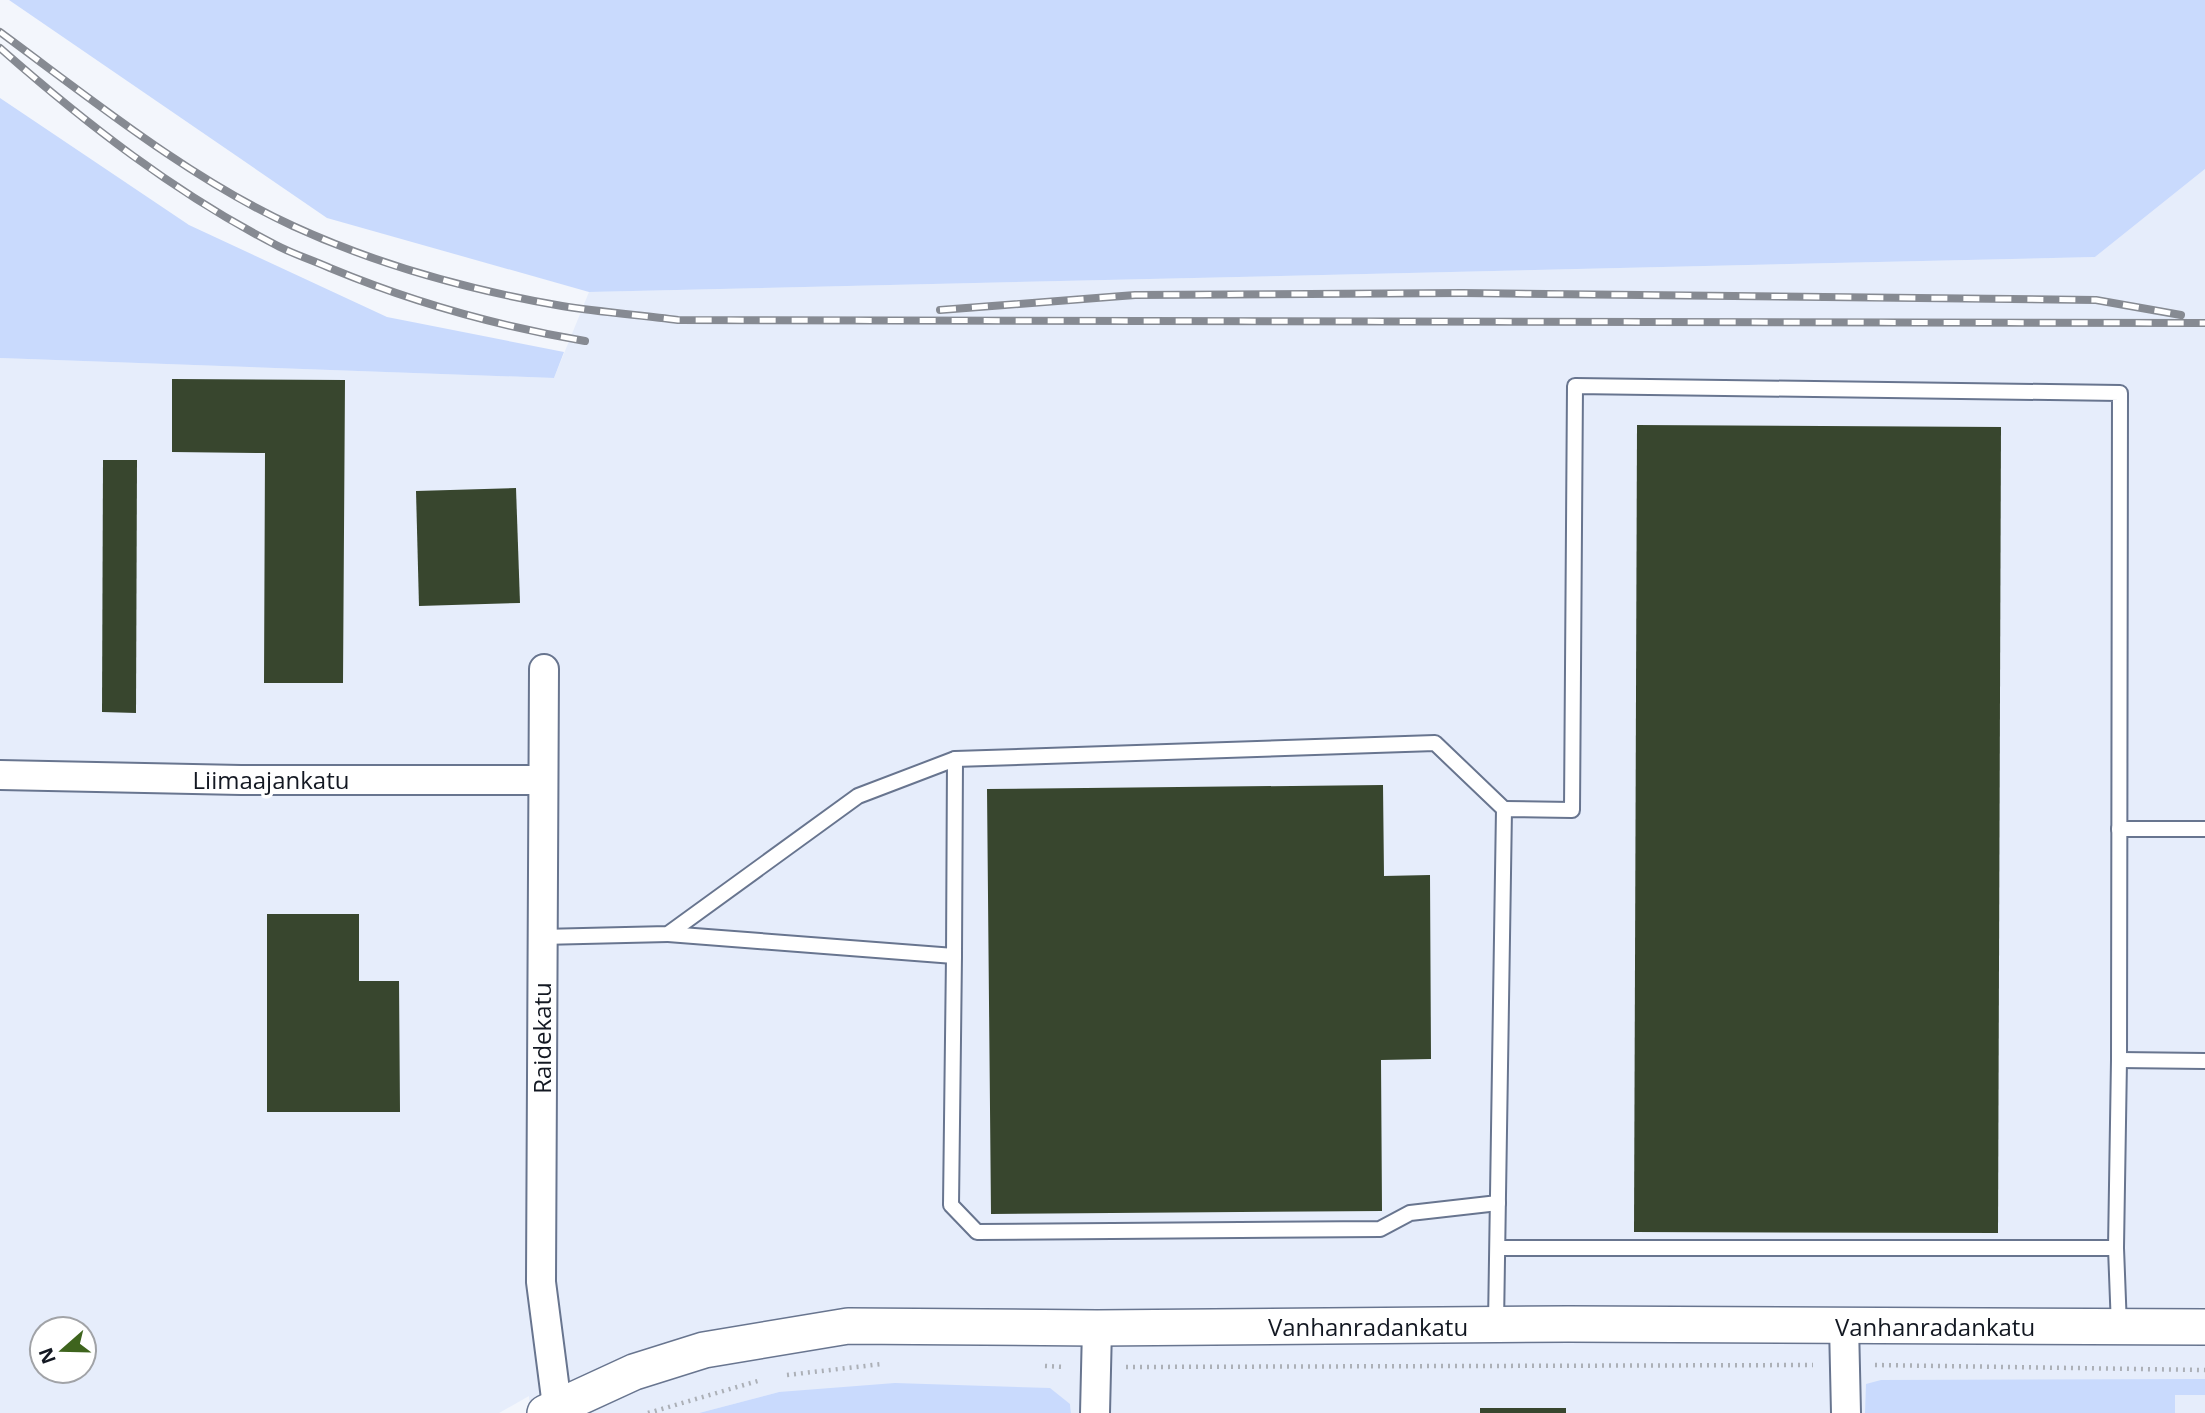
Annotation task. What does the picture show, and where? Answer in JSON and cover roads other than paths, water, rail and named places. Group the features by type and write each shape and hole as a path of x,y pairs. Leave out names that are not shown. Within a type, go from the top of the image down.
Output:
{"street":[{"name":"Raidekatu","path":"544,669 541,1282 551,1409"},
{"name":"Liimaajankatu","path":"0,775 241,780 542,780"},
{"path":"1844,1325 1847,1364 1846,1413"},
{"name":"Vanhanradankatu","path":"551,1409 634,1372 704,1350 848,1326 2205,1327"},
{"path":"1095,1413 1097,1328"}],"lane":[{"path":"668,934 858,796 955,759 1435,743 1504,809 1572,810 1575,386 2120,393 2119,1060 2116,1248 2119,1327"},
{"path":"955,759 951,1205 977,1232 1380,1229 1410,1213 1498,1203"},
{"path":"1496,1325 1504,809"},
{"path":"2119,829 2205,830"},
{"path":"541,937 668,934 954,956"},
{"path":"2119,1060 2205,1061"},
{"path":"1499,1248 2116,1248"}],"railway":[{"path":"0,32 179,162 293,226 358,253 424,275 527,300 576,308 678,320 2205,323"},
{"path":"0,48 98,130 167,180 282,248 424,302 520,328 585,341"},
{"path":"940,310 1135,295 1462,293 2096,300 2181,315"}]}
